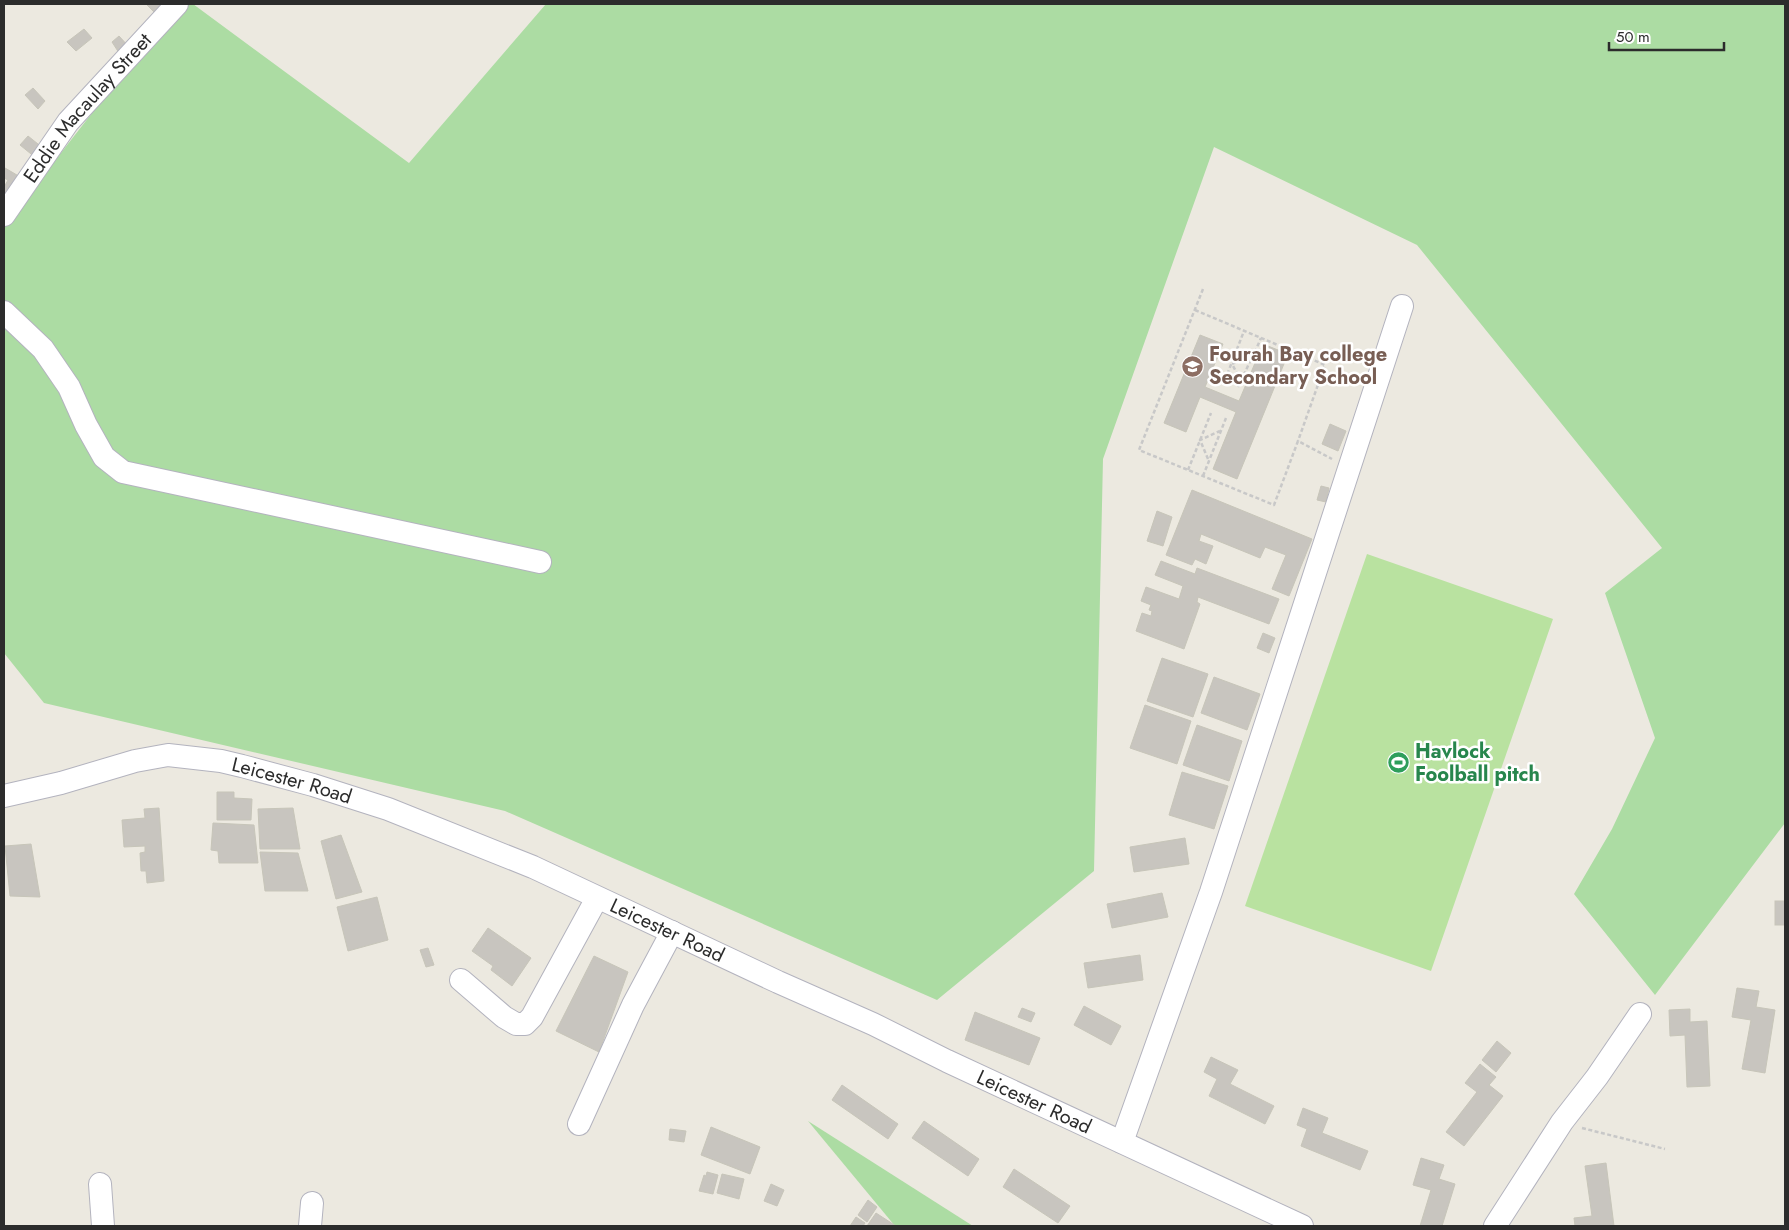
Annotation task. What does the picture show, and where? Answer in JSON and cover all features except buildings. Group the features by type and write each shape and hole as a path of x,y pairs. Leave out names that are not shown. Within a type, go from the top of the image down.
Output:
{"street":[{"name":"Eddie Macaulay Street","path":"4,215 68,122 177,4"},
{"path":"1122,1142 1210,892 1402,306"},
{"path":"4,312 44,349 69,387 86,425 104,457 123,472 540,562"},
{"name":"Leicester Road","path":"4,796 168,755 221,761 313,785 388,809 532,867 778,982 873,1024 947,1061 1302,1226"},
{"path":"461,980 504,1017 516,1024 525,1024 532,1017 597,898"},
{"path":"579,1124 633,1005 672,932"},
{"path":"1495,1226 1562,1122 1597,1077 1640,1014"},
{"path":"100,1184 103,1226"},
{"path":"310,1226 312,1203"}],"path":[{"path":"1195,310 1325,366 1274,505 1139,450 1203,289"},
{"path":"1225,380 1244,331"},
{"path":"1238,387 1261,338"},
{"path":"1232,364 1254,354"},
{"path":"1232,364 1242,381"},
{"path":"1188,470 1211,413"},
{"path":"1203,476 1226,418"},
{"path":"1200,440 1221,431"},
{"path":"1200,440 1209,460"},
{"path":"1298,441 1350,468"},
{"path":"1562,1122 1593,1132 1665,1149"}],"green space":[{"path":"177,4 193,4 409,163 546,4 1785,4 1785,823 1655,995 1574,894 1612,829 1655,738 1605,593 1662,548 1417,245 1214,147 1103,459 1094,871 937,1000 505,811 44,703 4,653 4,226"},
{"name":"Havlock Foolball pitch","path":"1367,554 1553,619 1431,971 1245,906"},
{"path":"808,1121 973,1226 895,1226"}],"place":[{"name":"Fourah Bay college Secondary School","path":"1193,366"},
{"name":"Havlock Foolball pitch","path":"1399,763"}]}
